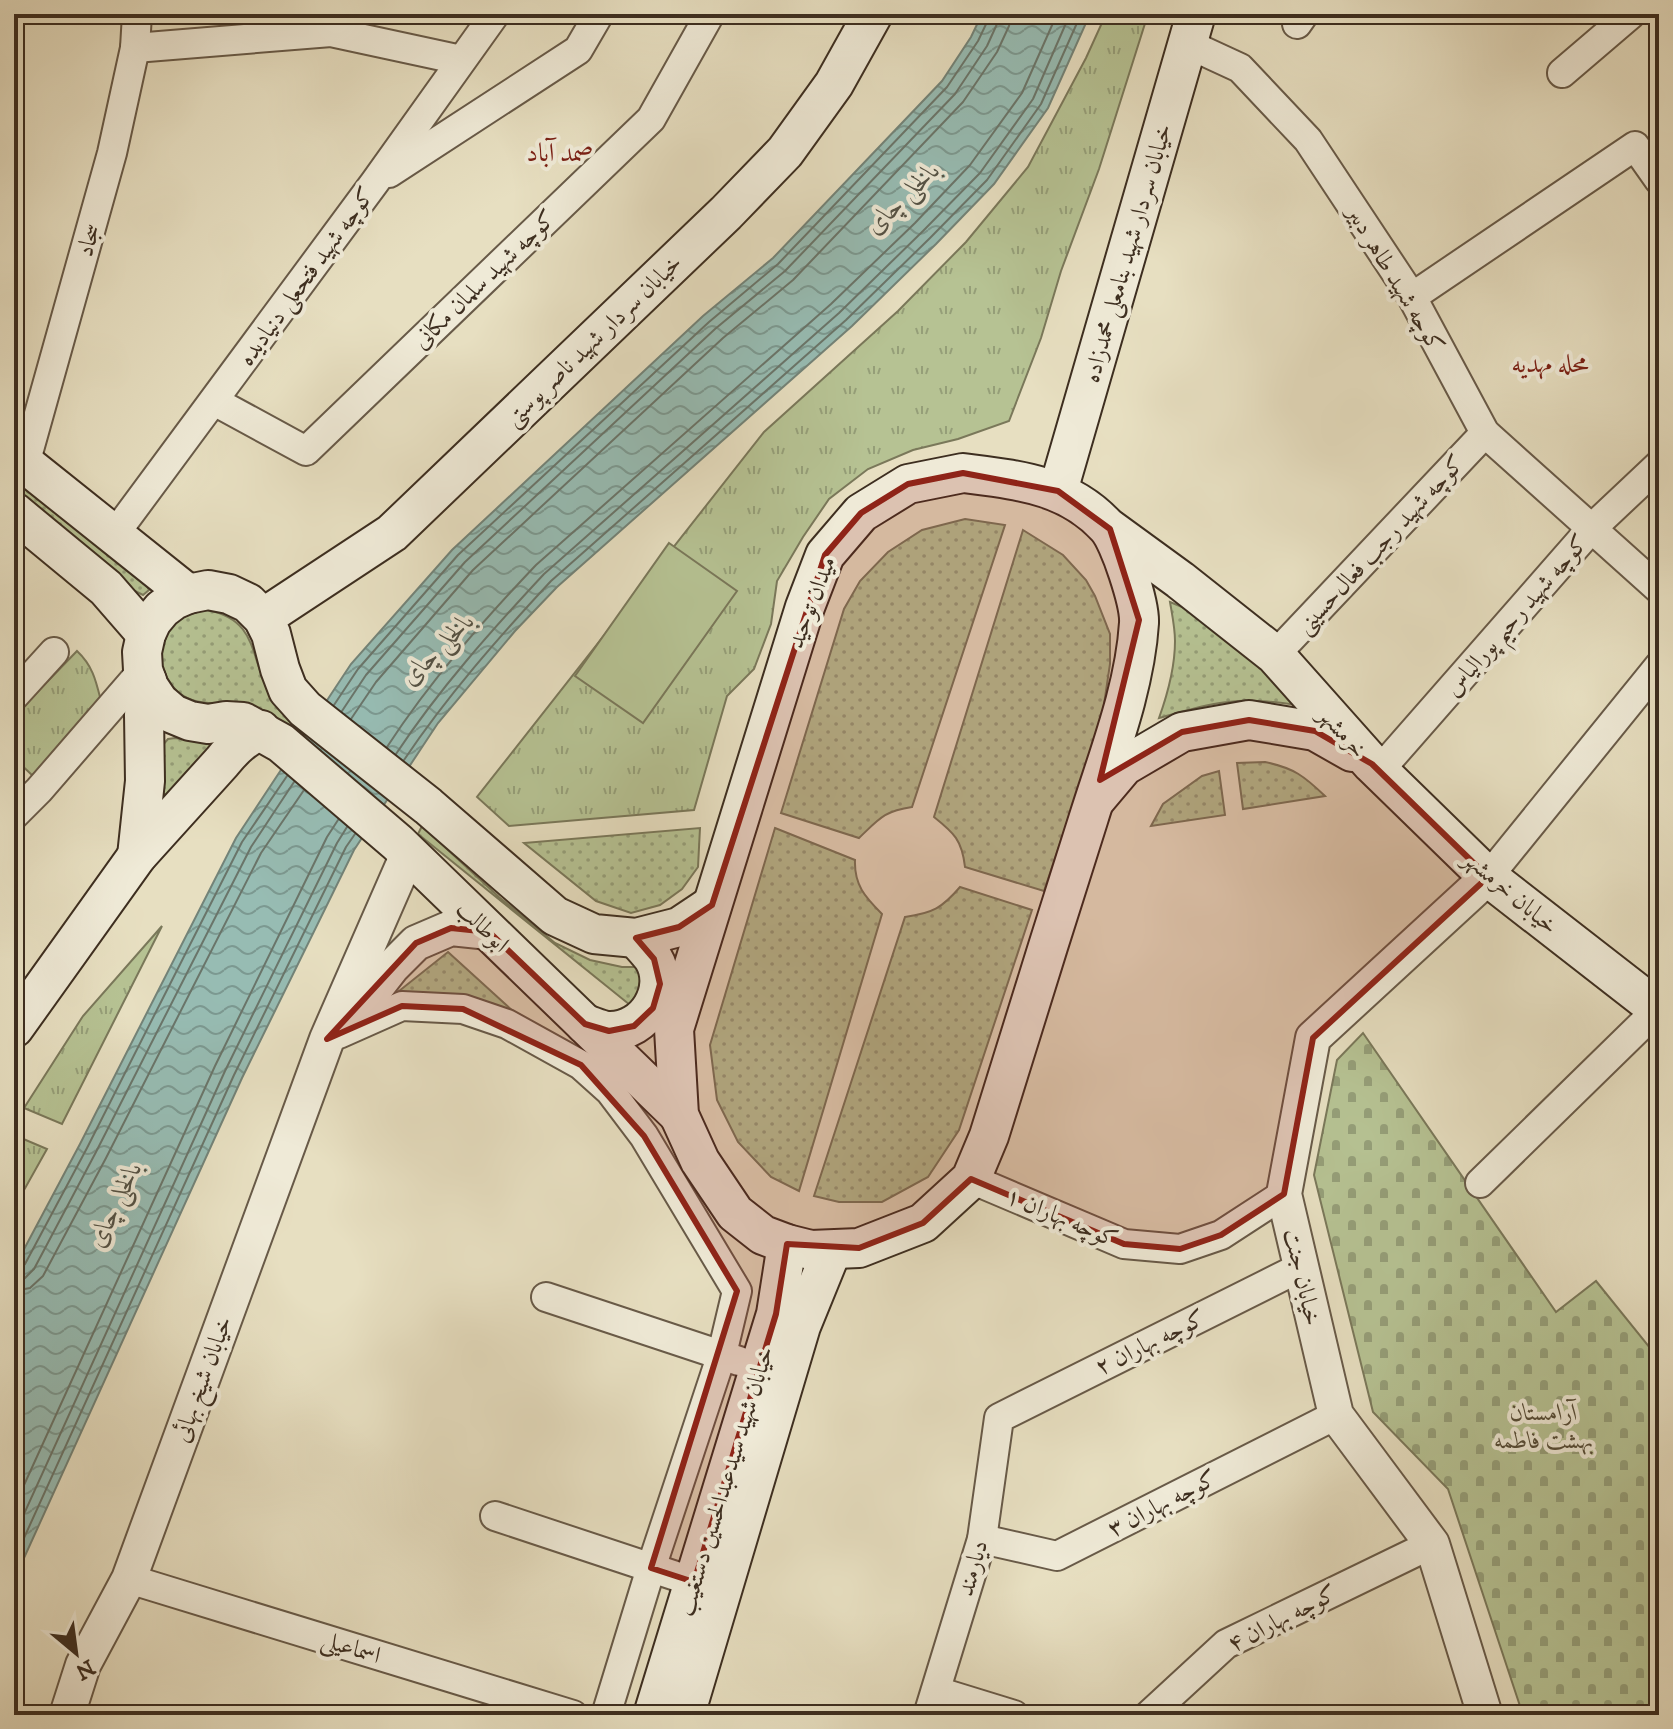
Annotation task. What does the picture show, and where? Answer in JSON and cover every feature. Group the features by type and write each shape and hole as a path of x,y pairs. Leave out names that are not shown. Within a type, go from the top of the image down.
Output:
{"main road":[{"name":"خیابان سردار شهید ناصر پوستی","path":"263,618 392,533 726,213 785,152 834,84 873,14"},
{"name":"خیابان سردار شهید بنامعلی محمدزاده","path":"1058,491 1192,29"},
{"path":"19,459 188,594"},
{"name":"میدان توحید","path":"963,473 1018,480 1058,491 1086,507 1110,529 1135,590 1139,620 1136,650 1124,703 989,1136 971,1179 923,1223 859,1248 811,1250 763,1235 735,1213 700,1161 679,1115 674,1029 805,607 825,555 861,513 908,484 963,473"},
{"path":"14,512 106,588 145,662 159,702 173,714 190,721 208,724 243,722 271,737"},
{"name":"خرمشهر","path":"1110,529 1275,655 1375,767"},
{"path":"137,856 145,781 145,662 152,621 174,600 208,590 229,594 248,603 263,618 288,690 305,709 428,806 555,916 594,934 636,938 679,927 712,905"},
{"name":"خرمشهر","path":"1093,802 1124,766 1182,732 1249,720 1315,731 1375,767"},
{"path":"19,1009 137,856 233,748 247,737 271,737"},
{"name":"ابوطالب","path":"271,737 403,849 679,1115"},
{"name":"خیابان خرمشهر","path":"1375,767 1488,877 1659,1009"},
{"path":"585,1024 609,1031 634,1026 653,1008 660,984 654,959 636,938"},
{"name":"خیابان شهید سیدعبدالحسین دستغیب","path":"653,1715 776,1314 787,1244"},
{"name":"خیابان شهید سیدعبدالحسین دستغیب","path":"685,1715 801,1326 832,1250"}],"street":[{"name":"سجاد","path":"19,459 112,153 135,48 137,14"},
{"name":"کوچه شهید فتحعلی دنیادیده","path":"114,535 495,14"},
{"path":"375,182 578,50 599,14"},
{"name":"کوچه شهید سلمان مکانی","path":"214,401 306,451 651,119 710,14"},
{"path":"1562,73 1631,14"},
{"name":"کوچه شهید طاهر دبیر","path":"1192,29 1240,68 1308,140 1412,297 1485,433 1659,589"},
{"path":"135,48 331,32 461,60"},
{"path":"1412,297 1635,146 1659,180"},
{"name":"کوچه شهید رجب فعال‌حسینی","path":"1275,655 1485,433"},
{"name":"کوچه شهید رحیم پورالیاس","path":"1375,767 1591,529 1659,465"},
{"path":"14,696 54,652"},
{"path":"14,815 39,790 145,662"},
{"path":"1488,877 1659,666"},
{"name":"خیابان شیخ بهائی","path":"67,1715 83,1665 129,1579 327,1039 403,849"},
{"name":"خیابان جنت","path":"1485,1715 1432,1544 1336,1415 1284,1194 1313,1038 1488,877"},
{"name":"خیابان شیخ بهائی","path":"327,1039 360,1008 392,967 416,943 451,928 489,932"},
{"path":"327,1039 402,1006 463,1009 507,1024 581,1065 610,1091 644,1136 737,1291 722,1354 606,1715"},
{"path":"1480,1183 1659,1009"},
{"name":"کوچه بهاران ۱","path":"971,1179 1124,1244 1180,1249 1221,1235 1284,1194"},
{"name":"کوچه بهاران ۲","path":"999,1418 1301,1267"},
{"path":"546,1297 760,1368"},
{"name":"کوچه بهاران ۳","path":"982,1539 1057,1556 1336,1415"},
{"name":"دیارمند","path":"932,1703 982,1539 999,1418"},
{"path":"495,1516 694,1582"},
{"name":"کوچه بهاران ۴","path":"1149,1715 1226,1644 1432,1544"},
{"name":"اسماعیلی","path":"129,1579 573,1715"},
{"path":"932,1703 1014,1715"}],"highlighted area":[{"path":"963,473 1058,491 1110,529 1139,620 1100,780 1182,732 1249,720 1315,731 1372,764 1488,877 1313,1038 1284,1194 1221,1235 1180,1249 1124,1244 971,1179 923,1223 859,1248 787,1244 776,1314 694,1582 651,1568 737,1291 644,1136 581,1065 463,1009 402,1006 327,1039 416,943 451,928 489,932 585,1024 609,1031 634,1026 653,1008 660,984 654,959 636,938 679,927 712,905 825,555 861,513 908,484"}],"green space":[{"path":"1106,14 1148,14 1099,169 1009,421 958,439 913,450 868,469 829,499 777,581 771,624 754,669 727,696 694,810 509,826 477,797 764,432 898,311 966,242 1028,167"},
{"path":"14,471 144,580 149,590 143,595 135,591 14,489"},
{"path":"965,519 1005,525 912,807 882,817 859,838 781,813 844,609 860,581 888,552 922,530"},
{"path":"1023,530 1063,555 1086,580 1110,634 1110,664 1102,718 1044,891 965,867 956,838 934,817"},
{"path":"669,543 737,591 643,723 575,676"},
{"path":"1170,602 1199,614 1241,647 1298,705 1237,701 1202,706 1159,718 1174,660 1175,636"},
{"path":"208,610 235,621 243,629 269,692 299,725 290,735 241,707 192,700 170,683 161,657 167,631 182,618"},
{"path":"77,651 90,668 101,701 33,776 14,758 14,716"},
{"path":"168,739 220,745 172,799 160,791 161,747"},
{"path":"1265,762 1298,774 1325,796 1243,809 1237,763"},
{"path":"1219,771 1225,815 1151,826 1163,804 1202,776"},
{"path":"422,826 499,897 555,943 590,960 622,967 639,967 647,989 630,1005 418,834"},
{"path":"700,828 698,867 682,889 660,905 631,913 596,901 524,843"},
{"path":"775,828 855,860 856,877 862,890 882,914 799,1191 771,1177 738,1142 717,1100 710,1045"},
{"path":"960,887 1032,910 959,1130 928,1177 882,1202 839,1202 814,1196 905,917 936,908"},
{"path":"162,926 62,1124 24,1108 83,1016"},
{"path":"448,952 514,1012 394,995"},
{"name":"آرامستان بهشت فاطمه","path":"1363,1033 1556,1312 1596,1281 1659,1359 1659,1715 1523,1715 1448,1489 1373,1412 1314,1175 1337,1060"},
{"path":"14,1135 47,1149 14,1208"}],"water":[{"name":"بالخلی چای","path":"982,14 1090,14 1048,108 994,184 852,326 557,587 515,631 438,723 354,850 242,1078 14,1580 14,1268 236,838 351,664 452,550 703,316 773,258 942,81"}],"district":[{"name":"صمد آباد","path":"560,152"},
{"name":"محله مهدیه","path":"1550,363"}]}
